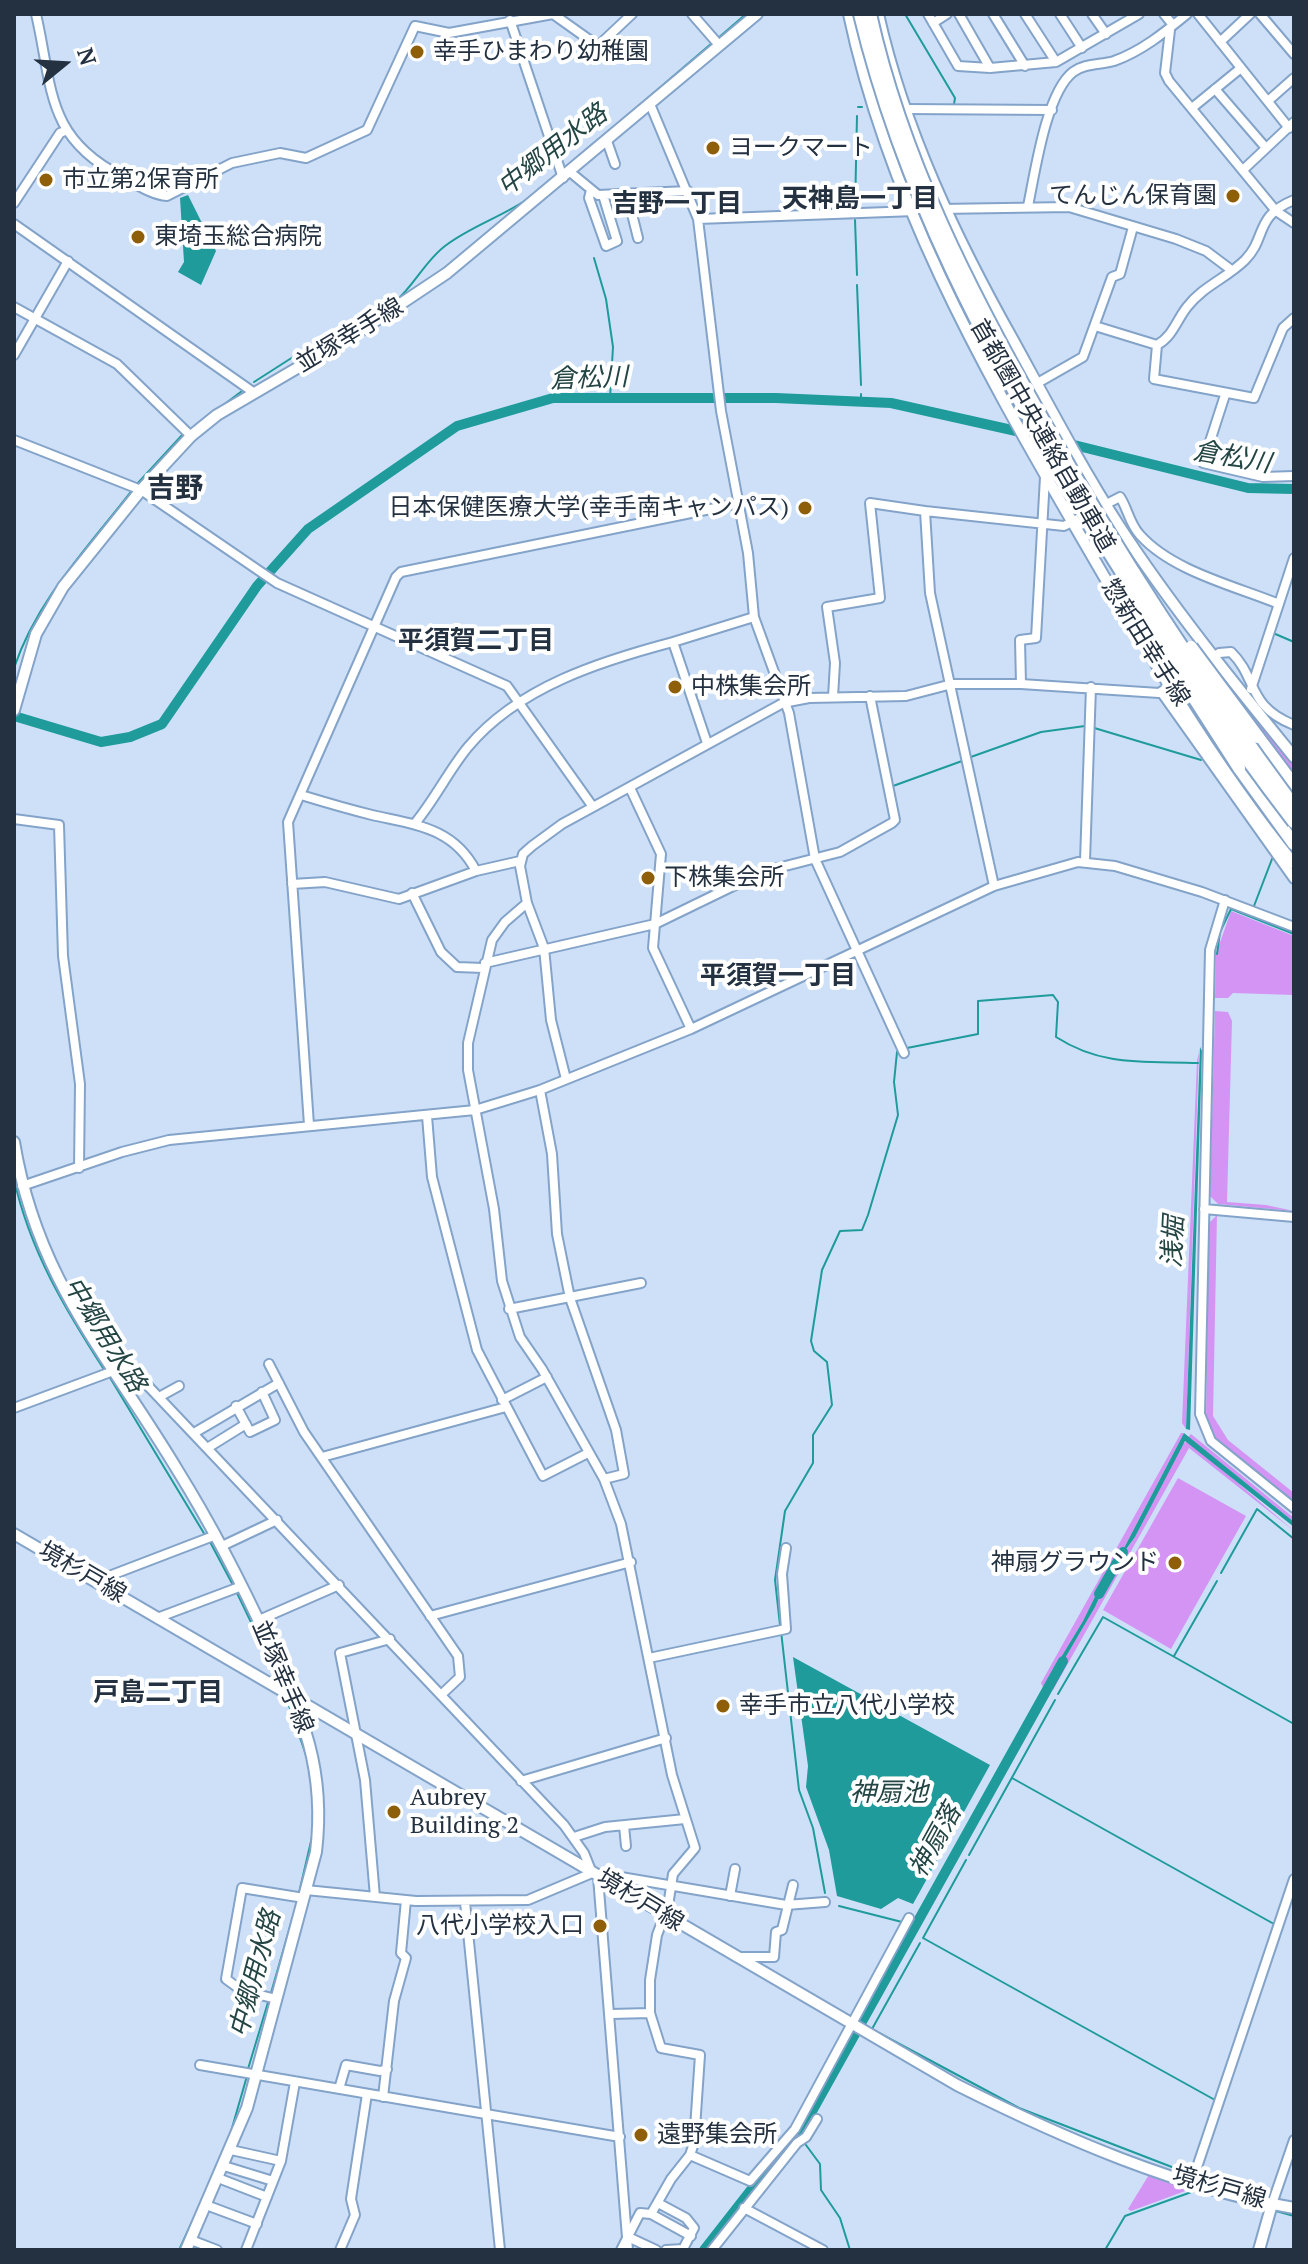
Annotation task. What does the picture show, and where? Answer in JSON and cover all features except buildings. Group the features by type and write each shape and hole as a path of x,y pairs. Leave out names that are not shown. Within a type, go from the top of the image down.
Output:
{"highway":[{"name":"首都圏中央連絡自動車道","path":"860,14 893,134 931,229 1003,372 1101,540 1173,653 1294,822"},
{"name":"首都圏中央連絡自動車道","path":"870,14 903,131 941,226 1023,385 1116,545 1189,658 1294,806"},
{"path":"1101,540 1107,559 1239,768 1294,844"},
{"path":"1116,545 1132,562 1294,785"}],"main road":[{"name":"並塚幸手線","path":"15,707 36,634 63,587 141,490 191,436 253,392 411,299 607,141 716,42 757,14"},
{"name":"惣新田幸手線","path":"849,14 872,108 910,211 1004,402 1166,689 1294,864"},
{"name":"惣新田幸手線","path":"878,14 906,109 945,209 1035,384 1105,504 1213,656 1294,757"},
{"name":"並塚幸手線","path":"14,1142 22,1186 49,1265 222,1546 294,1698 312,1745 320,1792 317,1843 256,2076 231,2150 188,2245"},
{"name":"境杉戸線","path":"14,1534 855,2027 1022,2118 1094,2148 1192,2182 1294,2208"},
{"path":"264,1680 274,1676 280,1667"},
{"path":"1259,2250 1272,2204"}],"street":[{"path":"36,14 46,77 67,130 90,160 167,196 232,163 280,150 306,158 367,130 415,26 449,33 553,14 598,46 632,14"},
{"path":"692,14 716,42"},
{"path":"928,14 958,66 990,68 1056,62 1134,15"},
{"path":"933,23 947,14"},
{"path":"959,14 990,68"},
{"path":"993,14 1025,66"},
{"path":"1025,14 1056,62"},
{"path":"1060,14 1082,48"},
{"path":"1092,14 1106,34"},
{"path":"1164,14 1172,27 1165,73 1276,211 1294,223"},
{"path":"1028,206 1052,110 1066,79 1078,69 1112,61 1172,27 1187,14"},
{"path":"1198,14 1291,125 1244,169"},
{"path":"1220,42 1250,14"},
{"path":"1260,14 1294,54"},
{"path":"510,20 566,175 603,195 688,191"},
{"path":"1069,55 1078,69"},
{"path":"1192,108 1241,68"},
{"path":"1268,101 1294,78"},
{"path":"1215,89 1266,148"},
{"path":"650,104 698,219 721,409 740,503 754,617 789,713 815,859 904,1053"},
{"path":"906,109 1052,110"},
{"path":"14,203 60,133 67,130"},
{"path":"607,141 615,164"},
{"path":"591,190 589,198 606,246 617,241 603,195"},
{"path":"627,194 638,238"},
{"path":"1095,326 1157,345 1168,339 1185,308 1203,289 1247,259 1265,219 1294,200"},
{"path":"698,219 1069,207 1206,251 1230,269"},
{"path":"14,224 253,392"},
{"path":"1004,402 1083,357 1112,277 1120,274 1133,227"},
{"path":"14,355 68,261"},
{"path":"14,307 117,364 191,436"},
{"path":"1157,345 1154,379 1225,395 1254,398 1283,328 1294,318"},
{"path":"1225,395 1203,463 1263,477 1294,476"},
{"path":"14,440 141,490 277,583 507,686 520,700 593,807"},
{"path":"1021,684 1020,640 1036,638 1045,476"},
{"path":"833,697 835,663 827,607 880,598 870,503 1044,526 1073,523 1120,497 1129,521 1142,538 1181,564 1279,604"},
{"path":"309,1125 288,822 373,627 401,572 740,503"},
{"path":"925,511 930,593 994,886"},
{"path":"1251,689 1294,558"},
{"path":"416,822 470,744 520,700 625,654 754,617"},
{"path":"673,642 707,743"},
{"path":"292,884 325,882 399,899 476,871 520,861 532,846 593,807 631,790 707,743 783,703 833,697 906,696 952,684 1166,689 1213,656 1227,651 1234,654 1251,689 1275,717 1294,725"},
{"path":"1085,861 1091,687"},
{"path":"1166,689 1262,838 1294,879"},
{"path":"412,893 441,952 457,967 484,965 544,948 655,924 762,872 840,852 895,820 870,696"},
{"path":"631,790 661,854 653,948 691,1029"},
{"path":"301,795 371,815 416,822 460,848 476,871"},
{"path":"14,819 59,825 63,956 80,1084 79,1168"},
{"path":"520,861 527,903 544,948 551,1020 566,1079"},
{"path":"22,1186 122,1152 169,1140 475,1110 540,1090 691,1029 994,886 1085,861 1115,866 1225,900 1294,927"},
{"path":"1225,900 1210,950 1201,1420 1206,1434 1221,1451 1294,1508"},
{"path":"527,903 505,922 492,940 468,1043 468,1070 509,1309 520,1337 547,1377 604,1479 631,1562 666,1738 695,1848 675,1871 650,1980 650,2013 661,2048 700,2055 694,2099 698,2127 690,2155 651,2214"},
{"path":"540,1090 552,1154 557,1234 570,1298 616,1430 624,1474 604,1479"},
{"path":"427,1116 432,1177 477,1350 543,1476 588,1453"},
{"path":"1204,1209 1294,1217"},
{"path":"509,1309 641,1283"},
{"path":"269,1364 322,1457 458,1656 462,1669 460,1677 442,1694"},
{"path":"14,1408 113,1371 131,1368 209,1447 574,1837 595,1875 611,2014 628,2250"},
{"path":"322,1457 504,1403 547,1377"},
{"path":"194,1433 279,1383"},
{"path":"159,1397 179,1386"},
{"path":"236,1406 250,1432 275,1420 262,1392"},
{"path":"209,1447 246,1424"},
{"path":"222,1546 277,1520"},
{"path":"96,1581 216,1535"},
{"path":"649,1658 786,1629 782,1574 786,1548"},
{"path":"430,1616 631,1562"},
{"path":"259,1620 339,1585"},
{"path":"157,1618 242,1586"},
{"path":"375,1897 365,1780 340,1653 390,1639"},
{"path":"521,1781 666,1738"},
{"path":"574,1837 624,1826 685,1819"},
{"path":"624,1826 626,1846"},
{"path":"730,1896 735,1869"},
{"path":"276,1999 241,1990 226,1979 242,1888 406,1900 528,1900 595,1875 791,1905 825,1902"},
{"path":"1192,2182 1294,1879"},
{"path":"736,1957 774,1957 776,1932 782,1930 790,1917 793,1885"},
{"path":"383,2097 394,2001 406,1966 406,1958 401,1953 406,1900"},
{"path":"465,1902 500,2250"},
{"path":"712,2250 793,2140 855,2027 909,1918"},
{"path":"611,2014 650,2013"},
{"path":"200,2065 620,2137"},
{"path":"339,2089 346,2065 380,2071 387,2069"},
{"path":"246,2250 281,2161 295,2082"},
{"path":"340,2250 355,2215 351,2199 367,2094"},
{"path":"690,2155 750,2181 793,2140 806,2137 817,2119"},
{"path":"1272,2204 1294,2140"},
{"path":"231,2150 281,2161"},
{"path":"224,2166 273,2181"},
{"path":"218,2178 267,2197"},
{"path":"658,2203 686,2218 694,2228 683,2249 666,2250"},
{"path":"206,2205 257,2224"},
{"path":"744,2208 823,2250"},
{"path":"621,2250 640,2213 651,2214 691,2236"},
{"path":"628,2237 656,2250"},
{"path":"188,2245 217,2250"}],"shaded area":[{"path":"1210,663 1294,763 1294,780"},
{"path":"1183,690 1294,858 1210,740"},
{"path":"1231,911 1294,936 1294,995 1233,993 1228,998 1215,998 1216,954"},
{"path":"1215,1011 1228,1012 1232,1021 1227,1202 1294,1211 1218,1204 1210,1196"},
{"path":"1199,1052 1186,1429 1182,1423"},
{"path":"1217,1215 1213,1416 1228,1440 1294,1493 1294,1502 1217,1440 1206,1419 1209,1223"},
{"path":"1181,1433 1184,1433 1123,1550 1113,1560 1083,1621 1043,1687 1041,1683"},
{"path":"1191,1434 1294,1518 1294,1522 1188,1437"},
{"path":"1188,1440 1294,1531 1189,1448 1053,1690 1047,1689 1115,1566 1135,1537 1182,1445"},
{"name":"神扇グラウンド","path":"1178,1478 1246,1516 1171,1649 1103,1610"},
{"path":"1150,2173 1189,2186 1188,2190 1131,2211 1128,2209"}],"water":[{"path":"188,195 216,251 201,285 178,272 184,262 180,198"},
{"path":"1200,1047 1202,1051 1190,1430 1186,1429"},
{"path":"1184,1433 1294,1522 1294,1527 1185,1441 1135,1537 1114,1566 1095,1607 1047,1689 1043,1687 1083,1621 1113,1560 1123,1550"},
{"name":"神扇池","path":"793,1657 990,1765 913,1904 898,1898 881,1909 837,1896 829,1850 806,1787 808,1766"}],"waterway":[{"name":"中郷用水路","path":"717,39 746,14"},
{"path":"905,14 955,98 954,104"},
{"name":"中郷用水路","path":"601,138 712,43"},
{"path":"922,105 945,105"},
{"path":"855,210 857,116"},
{"name":"中郷用水路","path":"394,303 445,246 529,198"},
{"path":"855,220 857,275"},
{"path":"594,258 606,299 613,347 610,398"},
{"path":"857,285 861,385"},
{"name":"中郷用水路","path":"254,382 293,357 368,319"},
{"name":"中郷用水路","path":"190,430 242,391"},
{"path":"861,394 861,401"},
{"name":"倉松川","path":"14,716 101,742 130,737 162,724 257,586 308,529 457,426 553,398 776,398 891,403 1043,437"},
{"name":"中郷用水路","path":"137,484 184,433"},
{"name":"倉松川","path":"1066,443 1248,488 1294,489"},
{"name":"中郷用水路","path":"14,668 50,596 133,489"},
{"path":"1273,633 1294,642"},
{"path":"968,758 1041,732 1085,726"},
{"path":"1091,727 1201,760"},
{"path":"893,786 962,761"},
{"path":"1254,906 1272,859"},
{"path":"1217,954 1220,932 1231,909 1294,934"},
{"path":"907,1048 978,1034 978,1001 1053,995 1058,1002 1056,1037 1073,1047 1107,1058 1198,1063"},
{"path":"780,1625 775,1580 785,1511 813,1463 813,1435 832,1405 827,1362 814,1351 811,1341 822,1270 840,1231 862,1230 868,1215 898,1115 894,1082 897,1052 901,1050"},
{"name":"中郷用水路","path":"14,1179 29,1231 50,1279 105,1371"},
{"name":"中郷用水路","path":"109,1376 205,1535"},
{"path":"1221,1573 1257,1509 1294,1539"},
{"name":"中郷用水路","path":"209,1540 234,1587"},
{"name":"神扇落","path":"1099,1594 1123,1552"},
{"path":"1174,1656 1217,1581"},
{"name":"中郷用水路","path":"237,1593 274,1670"},
{"path":"1058,1694 1103,1617 1294,1724"},
{"path":"781,1631 799,1790 813,1828 825,1893"},
{"name":"神扇落","path":"704,2250 811,2113 1063,1661"},
{"name":"中郷用水路","path":"287,1700 306,1755"},
{"path":"969,1855 1055,1700"},
{"path":"1012,1778 1274,1924"},
{"name":"中郷用水路","path":"299,1893 312,1837"},
{"path":"966,1860 923,1938 1215,2100"},
{"name":"中郷用水路","path":"271,1993 298,1899"},
{"path":"839,1906 902,1922"},
{"name":"神扇落","path":"911,1924 914,1927"},
{"path":"872,2029 920,1943"},
{"name":"中郷用水路","path":"248,2069 269,1999"},
{"path":"879,2033 1019,2108 1190,2174"},
{"name":"中郷用水路","path":"230,2135 247,2076"},
{"path":"803,2141 820,2164 821,2190 840,2218 850,2250"},
{"path":"1105,2250 1125,2216 1197,2190 1204,2192"},
{"name":"中郷用水路","path":"179,2250 204,2196"},
{"path":"1253,2205 1266,2209"},
{"path":"1276,2211 1294,2216"}],"place":[{"name":"幸手ひまわり幼稚園","path":"417,52"},
{"name":"ヨークマート","path":"713,148"},
{"name":"市立第2保育所","path":"46,180"},
{"name":"てんじん保育園","path":"1233,196"},
{"name":"東埼玉総合病院","path":"138,237"},
{"name":"日本保健医療大学(幸手南キャンパス)","path":"805,508"},
{"name":"中株集会所","path":"675,687"},
{"name":"下株集会所","path":"648,878"},
{"name":"神扇グラウンド","path":"1175,1563"},
{"name":"幸手市立八代小学校","path":"723,1706"},
{"name":"Aubrey Building 2","path":"394,1812"},
{"name":"八代小学校入口","path":"600,1926"},
{"name":"遠野集会所","path":"641,2135"}],"district":[{"name":"天神島一丁目","path":"860,200"},
{"name":"吉野一丁目","path":"677,205"},
{"name":"吉野","path":"175,489"},
{"name":"平須賀二丁目","path":"476,642"},
{"name":"平須賀一丁目","path":"778,977"},
{"name":"戸島二丁目","path":"158,1694"}],"water label":[{"name":"浅堀","path":"1174,1242"}]}
